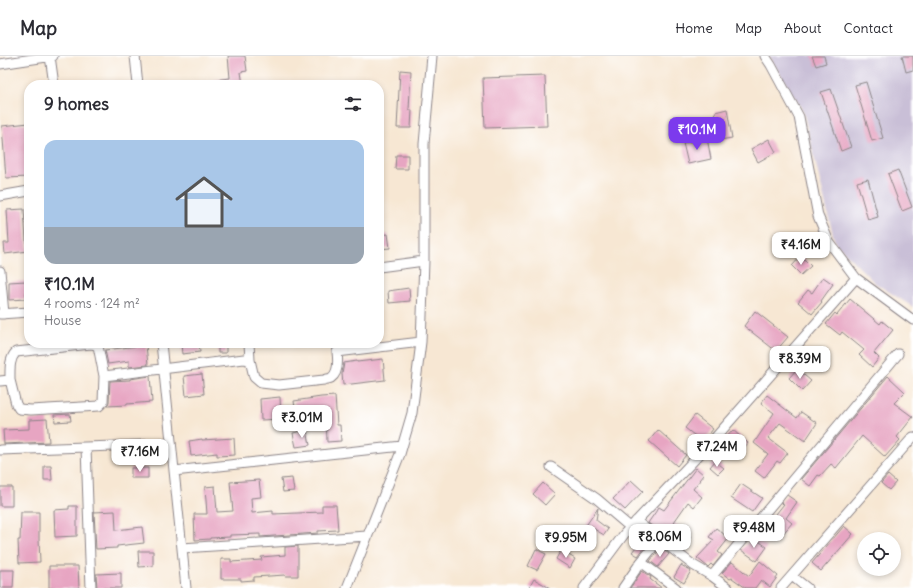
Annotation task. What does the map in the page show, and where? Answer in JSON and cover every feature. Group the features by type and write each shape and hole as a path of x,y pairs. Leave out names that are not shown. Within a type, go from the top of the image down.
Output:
{"street":[{"path":"0,64 52,56 54,80"},
{"path":"135,56 137,80"},
{"path":"346,588 402,446 412,413 422,342 424,144 432,56"},
{"path":"765,56 799,117 818,216 829,242 856,278 913,320"},
{"path":"0,196 24,192"},
{"path":"384,266 424,261"},
{"path":"0,272 2,314 24,312"},
{"path":"584,588 633,524 715,438 856,278"},
{"path":"384,344 422,342"},
{"path":"54,348 16,352 12,356 10,380 16,404 19,409 31,410 99,406 103,402 104,376 98,348"},
{"path":"161,348 186,588"},
{"path":"249,348 250,360 254,377 261,383 279,385 331,378 336,372 336,348"},
{"path":"712,576 898,354"},
{"path":"104,376 244,359 250,360"},
{"path":"0,381 10,380"},
{"path":"781,588 913,437"},
{"path":"0,450 171,444"},
{"path":"174,471 402,446"},
{"path":"86,447 91,588"},
{"path":"551,467 728,588"},
{"path":"182,548 367,536"},
{"path":"622,588 659,540"},
{"path":"641,562 676,588"},
{"path":"792,576 807,588"}],"shaded area":[{"path":"769,56 913,56 913,307 875,283 835,243 803,111"}],"building":[{"path":"228,56 245,56 247,71 241,72 242,80 214,80 230,78"},
{"path":"812,56 824,56 826,63 816,66"},
{"path":"902,56 913,56 913,70 906,72"},
{"path":"400,70 411,71 409,110 412,110 411,128 397,128"},
{"path":"545,76 547,126 485,128 483,78"},
{"path":"866,82 883,138 872,141 855,85"},
{"path":"831,89 851,147 841,151 821,92"},
{"path":"727,109 732,138 720,140 715,112"},
{"path":"24,124 24,177 6,178 2,126"},
{"path":"707,138 711,159 688,164 683,143"},
{"path":"769,139 776,152 758,162 751,149"},
{"path":"396,155 408,155 408,169 395,169"},
{"path":"898,170 912,207 902,211 888,174"},
{"path":"868,179 878,217 868,220 857,182"},
{"path":"24,209 24,252 5,254 4,243 9,243 7,210"},
{"path":"384,234 388,234 390,248 384,249"},
{"path":"801,256 811,266 801,275 792,266"},
{"path":"823,277 833,284 821,301 822,302 812,314 798,302 808,290 812,293"},
{"path":"24,281 24,299 9,300 9,282"},
{"path":"409,288 410,301 389,303 388,291"},
{"path":"850,299 880,324 882,321 893,330 874,353 879,358 872,367 859,355 864,350 842,332 840,335 826,324 835,313 837,315"},
{"path":"755,311 788,337 776,351 744,326"},
{"path":"121,348 146,348 148,365 129,367 129,361 108,364 105,350"},
{"path":"181,348 200,348 200,352 182,354"},
{"path":"218,348 226,348 226,353 218,353"},
{"path":"383,359 385,380 343,385 342,374 344,363"},
{"path":"797,369 811,381 802,391 789,378"},
{"path":"202,374 204,394 186,396 184,376"},
{"path":"150,376 152,402 107,406 109,402 110,381 130,380"},
{"path":"888,376 905,392 894,403 913,417 897,437 900,440 885,457 862,436 836,468 831,464 820,476 818,475 810,486 801,479"},
{"path":"767,395 797,418 801,412 817,423 805,441 780,423 768,438 788,453 780,463 777,461 764,478 755,471 768,454 754,443 774,413 761,403"},
{"path":"335,396 337,425 340,425 341,441 327,442 326,413 322,413 322,411 296,415 294,401"},
{"path":"280,397 281,419 261,420 260,399"},
{"path":"70,414 71,421 55,422 54,415"},
{"path":"695,415 713,429 703,442 685,428"},
{"path":"47,419 49,442 4,444 3,430 29,429 29,420"},
{"path":"307,430 310,445 296,447 293,433"},
{"path":"658,430 686,455 677,466 649,441"},
{"path":"733,430 748,443 740,453 724,440"},
{"path":"234,438 235,455 217,456 217,453 191,456 189,441"},
{"path":"715,461 724,468 718,474 710,467"},
{"path":"44,466 51,466 52,480 44,480"},
{"path":"131,468 148,468 148,478 131,478"},
{"path":"696,468 704,475 693,489 702,497 694,507 688,502 674,522 691,537 682,549 648,523 659,507 664,510"},
{"path":"888,475 896,482 889,490 881,483"},
{"path":"292,478 294,491 283,492 281,479"},
{"path":"259,480 261,497 251,498 252,513 273,511 273,514 322,512 322,505 336,505 338,530 318,531 318,533 260,537 260,534 230,535 230,537 195,540 194,514 207,514 205,487 215,486 217,512 233,511 230,482"},
{"path":"631,480 643,491 625,510 613,499"},
{"path":"543,483 555,494 545,505 533,494"},
{"path":"741,484 762,498 752,512 731,498"},
{"path":"0,487 12,487 12,506 0,506"},
{"path":"787,495 797,502 786,518 792,523 782,535 768,524 784,504 781,503"},
{"path":"69,506 77,506 77,536 55,537 54,510 69,509"},
{"path":"598,508 596,520 608,529 604,535 594,529 590,546 583,544 587,524"},
{"path":"115,511 116,530 142,527 144,543 117,546 117,548 96,549 94,512"},
{"path":"21,512 39,512 40,562 19,563 18,540 20,540"},
{"path":"844,526 853,534 821,571 812,563"},
{"path":"716,528 729,538 718,552 722,555 713,566 711,564 708,567 697,558 714,540 709,537"},
{"path":"753,537 767,547 757,561 741,550"},
{"path":"640,542 646,546 638,556 632,552"},
{"path":"298,546 298,576 285,575 254,577 254,580 241,581 241,579 221,579 221,559 231,559 231,562 262,560 261,557 285,555 285,547"},
{"path":"661,548 669,554 658,567 650,561"},
{"path":"536,549 546,554 537,570 528,566"},
{"path":"561,550 575,559 570,568 556,559"},
{"path":"138,551 153,551 153,566 139,567"},
{"path":"760,561 778,576 770,587 761,580 755,588 746,588 722,573 732,562 749,576"},
{"path":"681,565 691,571 684,583 674,577"},
{"path":"49,566 78,566 79,588 49,588"},
{"path":"0,570 14,570 13,588 0,588"},
{"path":"642,571 651,577 651,580 662,588 630,588"},
{"path":"121,573 121,588 97,588 96,574"},
{"path":"534,579 550,588 529,588"}]}
